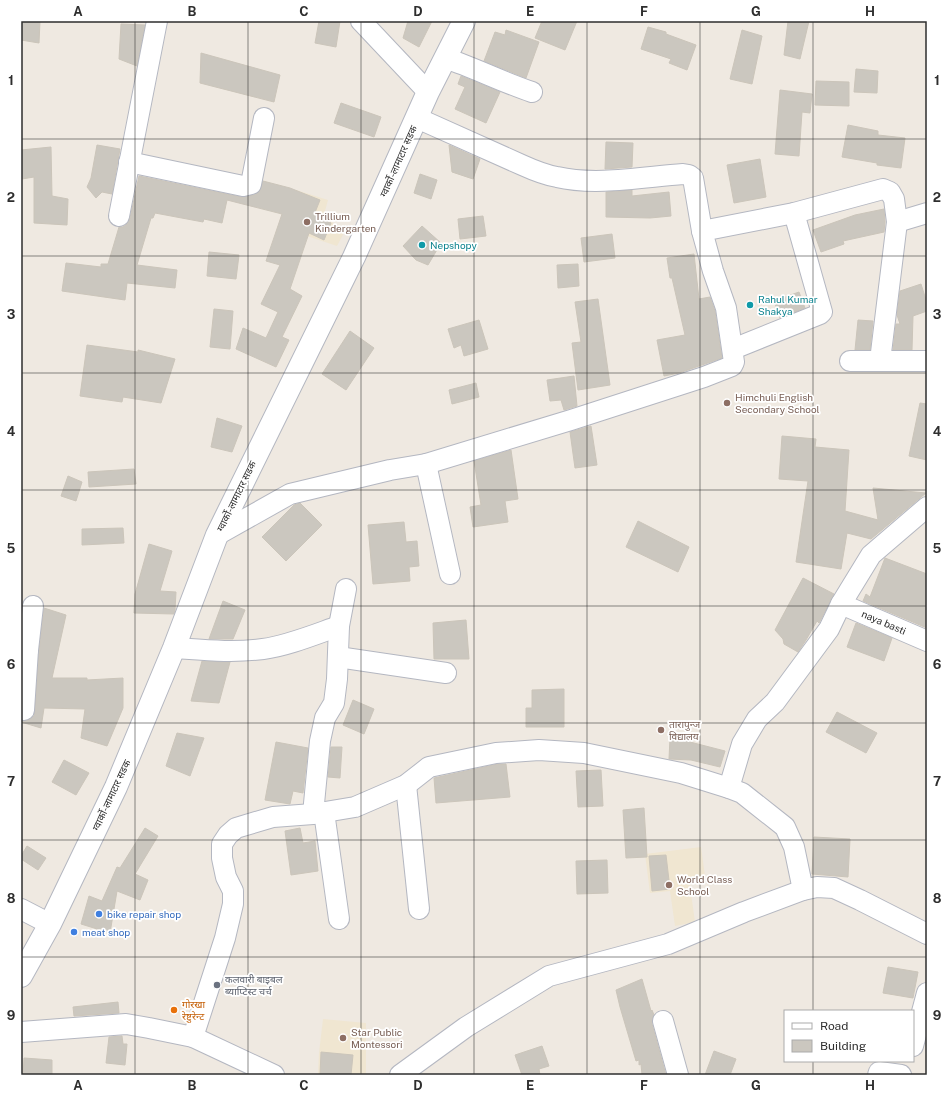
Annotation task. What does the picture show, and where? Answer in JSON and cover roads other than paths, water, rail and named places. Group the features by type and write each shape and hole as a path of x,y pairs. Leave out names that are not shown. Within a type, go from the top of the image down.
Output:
{"main road":[{"name":"ग्वार्को-लामाटार सडक","path":"21,976 50,924 116,786 174,648 217,535 354,257 428,92 464,21"}],"street":[{"path":"119,216 157,21"},
{"path":"361,21 428,92"},
{"path":"445,58 504,83 532,92"},
{"path":"129,162 247,186 251,184 264,118"},
{"path":"217,535 290,494 390,470 426,464 571,420 704,377 732,366 734,362 726,308 713,271 702,231 693,178 689,175 683,174 594,182 558,178 522,165 417,118"},
{"path":"702,231 794,213 883,189 890,192 894,199 897,222 880,360"},
{"path":"733,349 822,312 794,213"},
{"path":"897,222 927,213"},
{"path":"850,361 927,361"},
{"path":"426,464 450,574"},
{"path":"729,788 742,744 757,720 775,702 828,629 841,604 871,555 927,506"},
{"path":"339,920 319,813 320,741 325,718 334,703 339,626 346,590"},
{"name":"naya basti","path":"841,604 927,640"},
{"path":"24,710 25,650 33,606"},
{"path":"174,648 235,652 264,649 305,638 339,626"},
{"path":"338,657 446,673"},
{"path":"193,1037 225,938 234,904 232,891 226,877 223,864 222,844 228,835 236,828 273,817 319,813 355,807 406,785 429,767 496,753 539,750 584,753 681,772 729,788 742,794 785,827 794,847 803,890"},
{"path":"406,785 418,909"},
{"path":"400,1075 466,1027 549,976 668,944 744,912 803,890 817,887 834,888 927,934"},
{"path":"21,909 50,924"},
{"path":"914,1042 927,993"},
{"path":"663,1021 678,1075"},
{"path":"21,1032 126,1024 193,1037 274,1075"},
{"path":"905,1075 909,1062"},
{"path":"878,1075 879,1072 901,1075"}],"place":[{"name":"Trillium Kindergarten","path":"307,222"},
{"name":"Nepshopy","path":"422,245"},
{"name":"Rahul Kumar Shakya","path":"750,305"},
{"name":"Himchuli English Secondary School","path":"727,403"},
{"name":"तारापुन्ज विद्यालय","path":"661,730"},
{"name":"World Class School","path":"669,885"},
{"name":"bike repair shop","path":"99,914"},
{"name":"meat shop","path":"74,932"},
{"name":"कलवारी बाइबल ब्याप्टिस्ट चर्च","path":"217,985"},
{"name":"गोरखा रेष्टुरेन्ट","path":"174,1010"},
{"name":"Star Public Montessori","path":"343,1038"}]}
